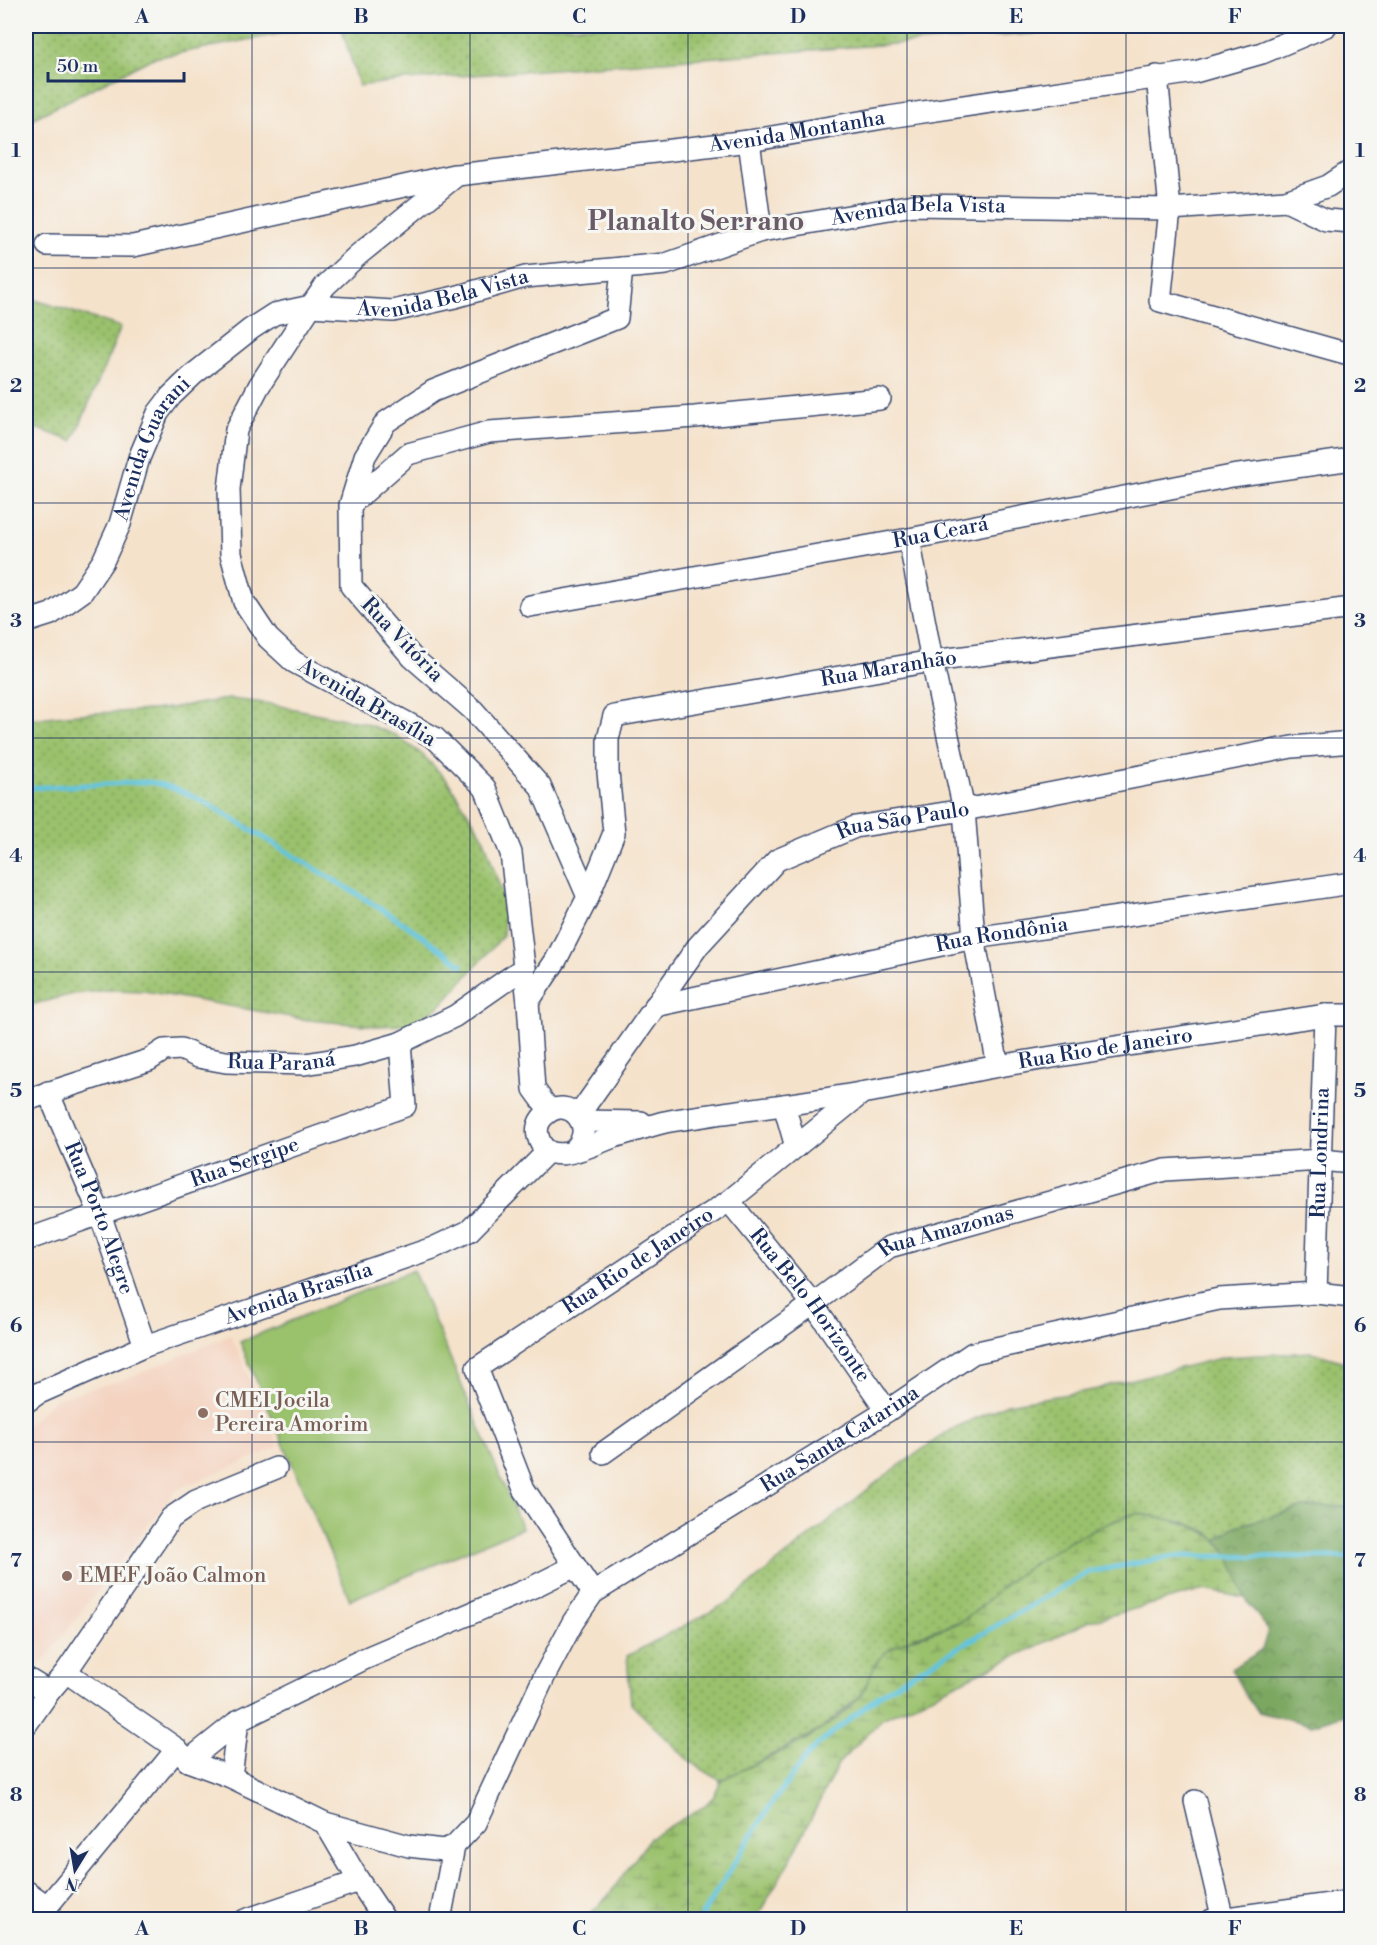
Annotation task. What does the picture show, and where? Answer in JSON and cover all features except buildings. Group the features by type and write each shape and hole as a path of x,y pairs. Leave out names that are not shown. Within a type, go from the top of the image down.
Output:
{"street":[{"name":"Avenida Montanha","path":"47,245 133,246 458,174 749,141 1158,76 1196,72 1262,53 1326,26"},
{"path":"1158,76 1170,209 1160,301 1352,355"},
{"path":"749,141 761,231"},
{"name":"Avenida Bela Vista","path":"311,306 393,311 455,297 525,277 666,264 761,231 913,205 1170,209 1286,201 1328,186 1352,170"},
{"path":"311,306 325,286 358,255 458,174"},
{"path":"1286,201 1326,220 1352,222"},
{"name":"Rua Vitória","path":"588,897 540,786 473,710 412,657 351,586 350,505 365,456 386,422 433,391 617,318 622,268"},
{"name":"Avenida Guarani","path":"26,622 51,614 82,592 103,561 120,524 139,458 158,413 171,396 194,374 274,314 311,306"},
{"name":"Avenida Brasília","path":"311,306 259,386 236,430 229,489 231,554 244,602 268,638 294,662 435,738 485,788 512,853 525,967 534,1089 550,1111"},
{"path":"251,329 270,339 279,356"},
{"path":"350,505 408,454 489,432 694,417 880,399"},
{"name":"Rua Ceará","path":"530,606 909,539 1232,476 1352,459"},
{"path":"909,539 964,810 974,938 998,1066"},
{"name":"Rua Maranhão","path":"588,897 614,833 608,772 608,739 614,716 932,661 1352,608"},
{"name":"Rua São Paulo","path":"580,1118 698,946 777,860 855,827 964,810 1292,747 1352,742"},
{"name":"Rua Rondônia","path":"655,1006 974,938 1352,883"},
{"path":"528,1002 556,960 588,897"},
{"name":"Rua Paraná","path":"26,1100 148,1060 164,1050 181,1049 198,1057 226,1062 305,1064 355,1056 400,1043 455,1016 525,967"},
{"name":"Rua Rio de Janeiro","path":"573,1152 609,1138 666,1122 862,1093 998,1066 1325,1015 1352,1015"},
{"name":"Rua Londrina","path":"1316,1293 1325,1015"},
{"name":"Rua Sergipe","path":"26,1240 405,1106 400,1043"},
{"name":"Rua Porto Alegre","path":"48,1092 100,1214 145,1346"},
{"name":"Rua Rio de Janeiro","path":"575,1566 524,1489 477,1368 729,1201 862,1093"},
{"path":"784,1105 796,1147"},
{"path":"565,1109 580,1118 584,1129 583,1138 573,1152 561,1155 548,1151 542,1146 537,1131 543,1116 550,1111 565,1109"},
{"name":"Rua Rio de Janeiro","path":"580,1118 666,1122"},
{"name":"Avenida Brasília","path":"26,1402 37,1394 145,1346 433,1248 469,1231 548,1151"},
{"name":"Rua Amazonas","path":"603,1452 813,1304 889,1247 1165,1170 1321,1160 1352,1163"},
{"name":"Rua Belo Horizonte","path":"729,1201 813,1304 886,1411"},
{"name":"Rua Santa Catarina","path":"593,1593 886,1411 973,1353 1219,1299 1316,1293 1352,1297"},
{"path":"26,1725 66,1672 171,1518 196,1501 276,1468"},
{"path":"26,1891 41,1913 183,1755 238,1721 364,1659 533,1587 575,1566 593,1593 573,1622 545,1675 476,1823 454,1846 443,1850 423,1849 325,1823 183,1755 66,1672"},
{"path":"26,1678 49,1692"},
{"path":"231,1777 238,1721"},
{"path":"1195,1802 1219,1919 1352,1901"},
{"path":"325,1823 385,1920"},
{"path":"440,1920 454,1846"},
{"path":"245,1920 359,1881"}],"shaded area":[{"name":"EMEF João Calmon","path":"231,1335 279,1447 176,1490 38,1668 26,1661 26,1426 55,1399 128,1378"}],"green space":[{"path":"26,26 321,26 153,58 26,122"},
{"path":"341,26 1099,26 1084,30 406,80 359,86"},
{"path":"26,297 121,327 73,441 26,425"},
{"path":"230,699 265,703 364,723 395,735 423,755 447,780 483,836 505,902 503,936 439,1007 410,1025 375,1026 308,1020 144,991 109,990 74,994 26,1006 26,721 76,714 144,711"},
{"path":"413,1270 522,1528 350,1600 240,1342"},
{"path":"1312,1352 1351,1364 1351,1507 1304,1507 1234,1527 1216,1540 1208,1532 1186,1523 1137,1513 1113,1521 1034,1563 964,1620 912,1638 869,1679 861,1695 822,1729 721,1781 690,1762 631,1704 627,1656 727,1603 883,1477 950,1430 1007,1404 1099,1389 1225,1357"},
{"path":"1304,1507 1351,1507 1351,1713 1312,1725 1259,1712 1247,1698 1231,1669 1262,1650 1268,1630 1245,1598 1226,1551 1216,1540 1234,1527"},
{"path":"1137,1513 1174,1520 1207,1533 1217,1541 1232,1561 1245,1598 1204,1590 1090,1621 882,1719 838,1764 794,1853 756,1919 585,1919 608,1896 651,1837 703,1807 714,1796 721,1780 795,1745 846,1711 866,1687 876,1663 888,1651 908,1640 965,1619 1006,1584 1052,1552 1101,1526"}],"waterway":[{"path":"26,788 148,782 179,790 208,804 362,897 408,926 462,965"},
{"path":"699,1920 770,1806 816,1746 902,1680 1089,1572 1175,1556 1352,1557"}],"place":[{"name":"CMEI Jocila Pereira Amorim","path":"203,1413"},
{"name":"EMEF João Calmon","path":"67,1576"}],"district":[{"name":"Planalto Serrano","path":"696,222"}]}
